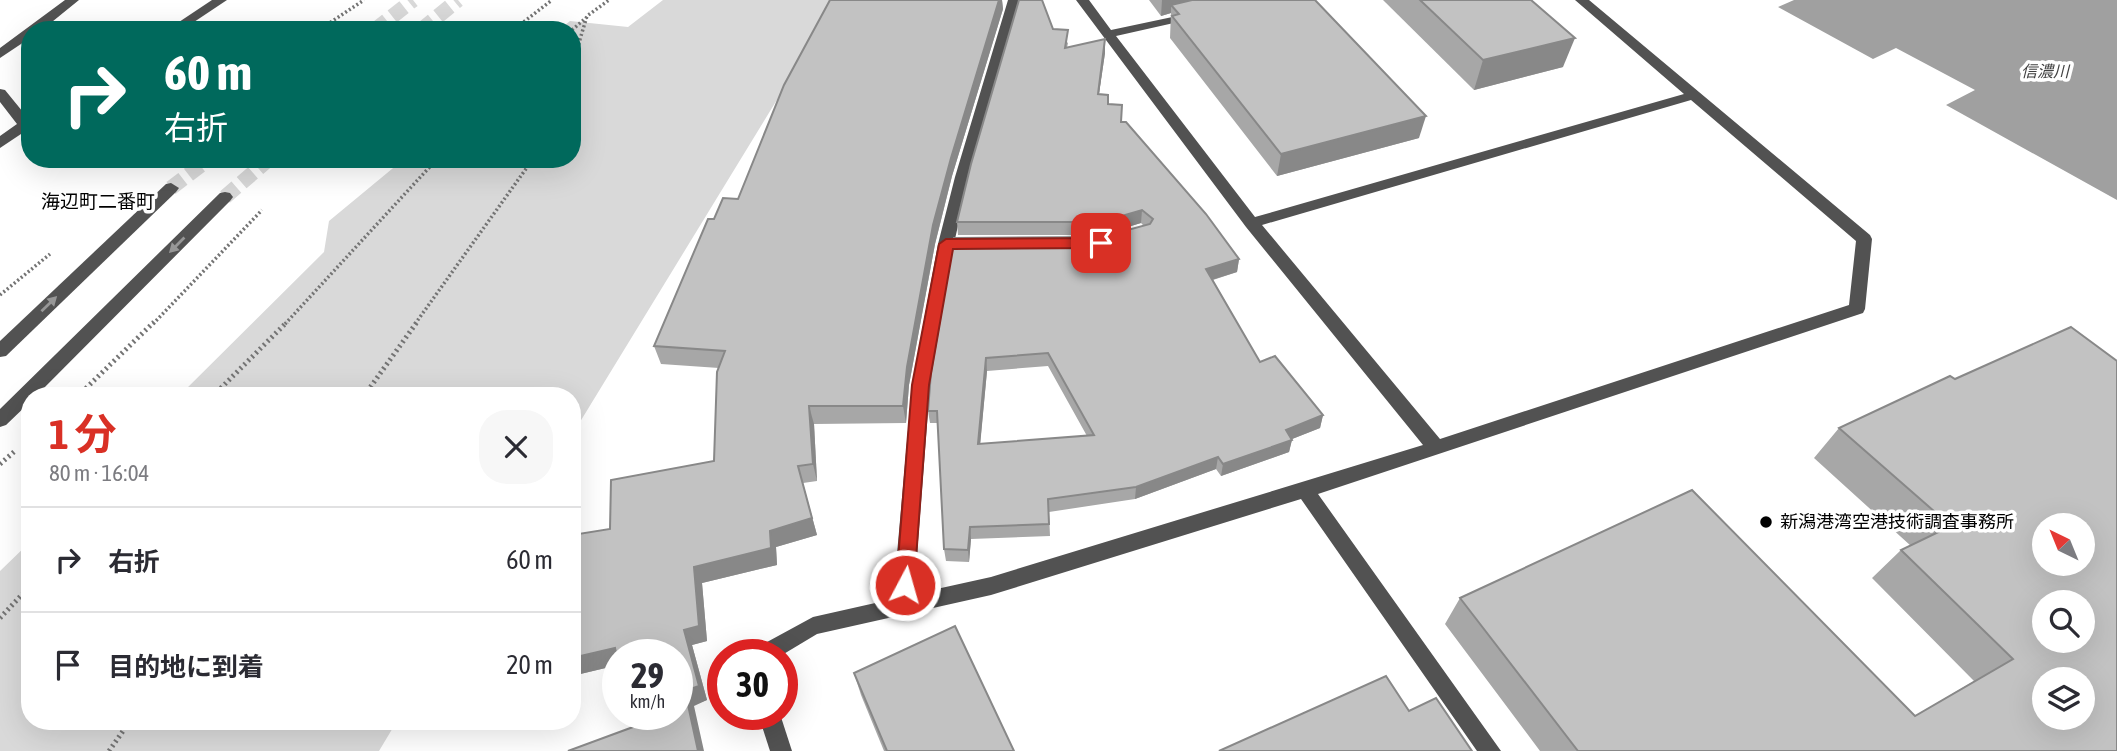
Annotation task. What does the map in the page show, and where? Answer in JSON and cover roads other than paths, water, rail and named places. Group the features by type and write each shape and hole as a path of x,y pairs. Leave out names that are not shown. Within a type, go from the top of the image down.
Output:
{"street":[{"path":"45,21 73,0"},
{"path":"187,21 221,0"},
{"path":"903,604 920,385 946,244 962,177 1014,0"},
{"path":"1082,0 1251,223 1437,448"},
{"path":"791,639 813,626 991,586 1306,490 1857,309 1864,239 1581,0"},
{"path":"1109,34 1202,12"},
{"path":"0,54 21,38"},
{"path":"0,93 21,116"},
{"path":"1251,223 1695,95"},
{"path":"0,143 21,127"},
{"path":"0,351 171,188"},
{"path":"33,387 225,197"},
{"path":"946,244 998,244"},
{"path":"0,420 21,399"},
{"path":"1306,490 1490,751"},
{"path":"774,730 781,751"}],"water":[{"name":"信濃川","path":"1794,0 2117,0 2117,200 1946,105 1975,90 1896,48 1873,59 1778,7"}],"tunnel":[{"path":"386,21 413,0"},
{"path":"432,21 458,0"},
{"path":"171,188 197,168"},
{"path":"225,197 259,168"}],"place":[{"name":"新潟港湾空港技術調査事務所","path":"1766,522"}],"district":[{"name":"海辺町二番町","path":"98,201"}]}
